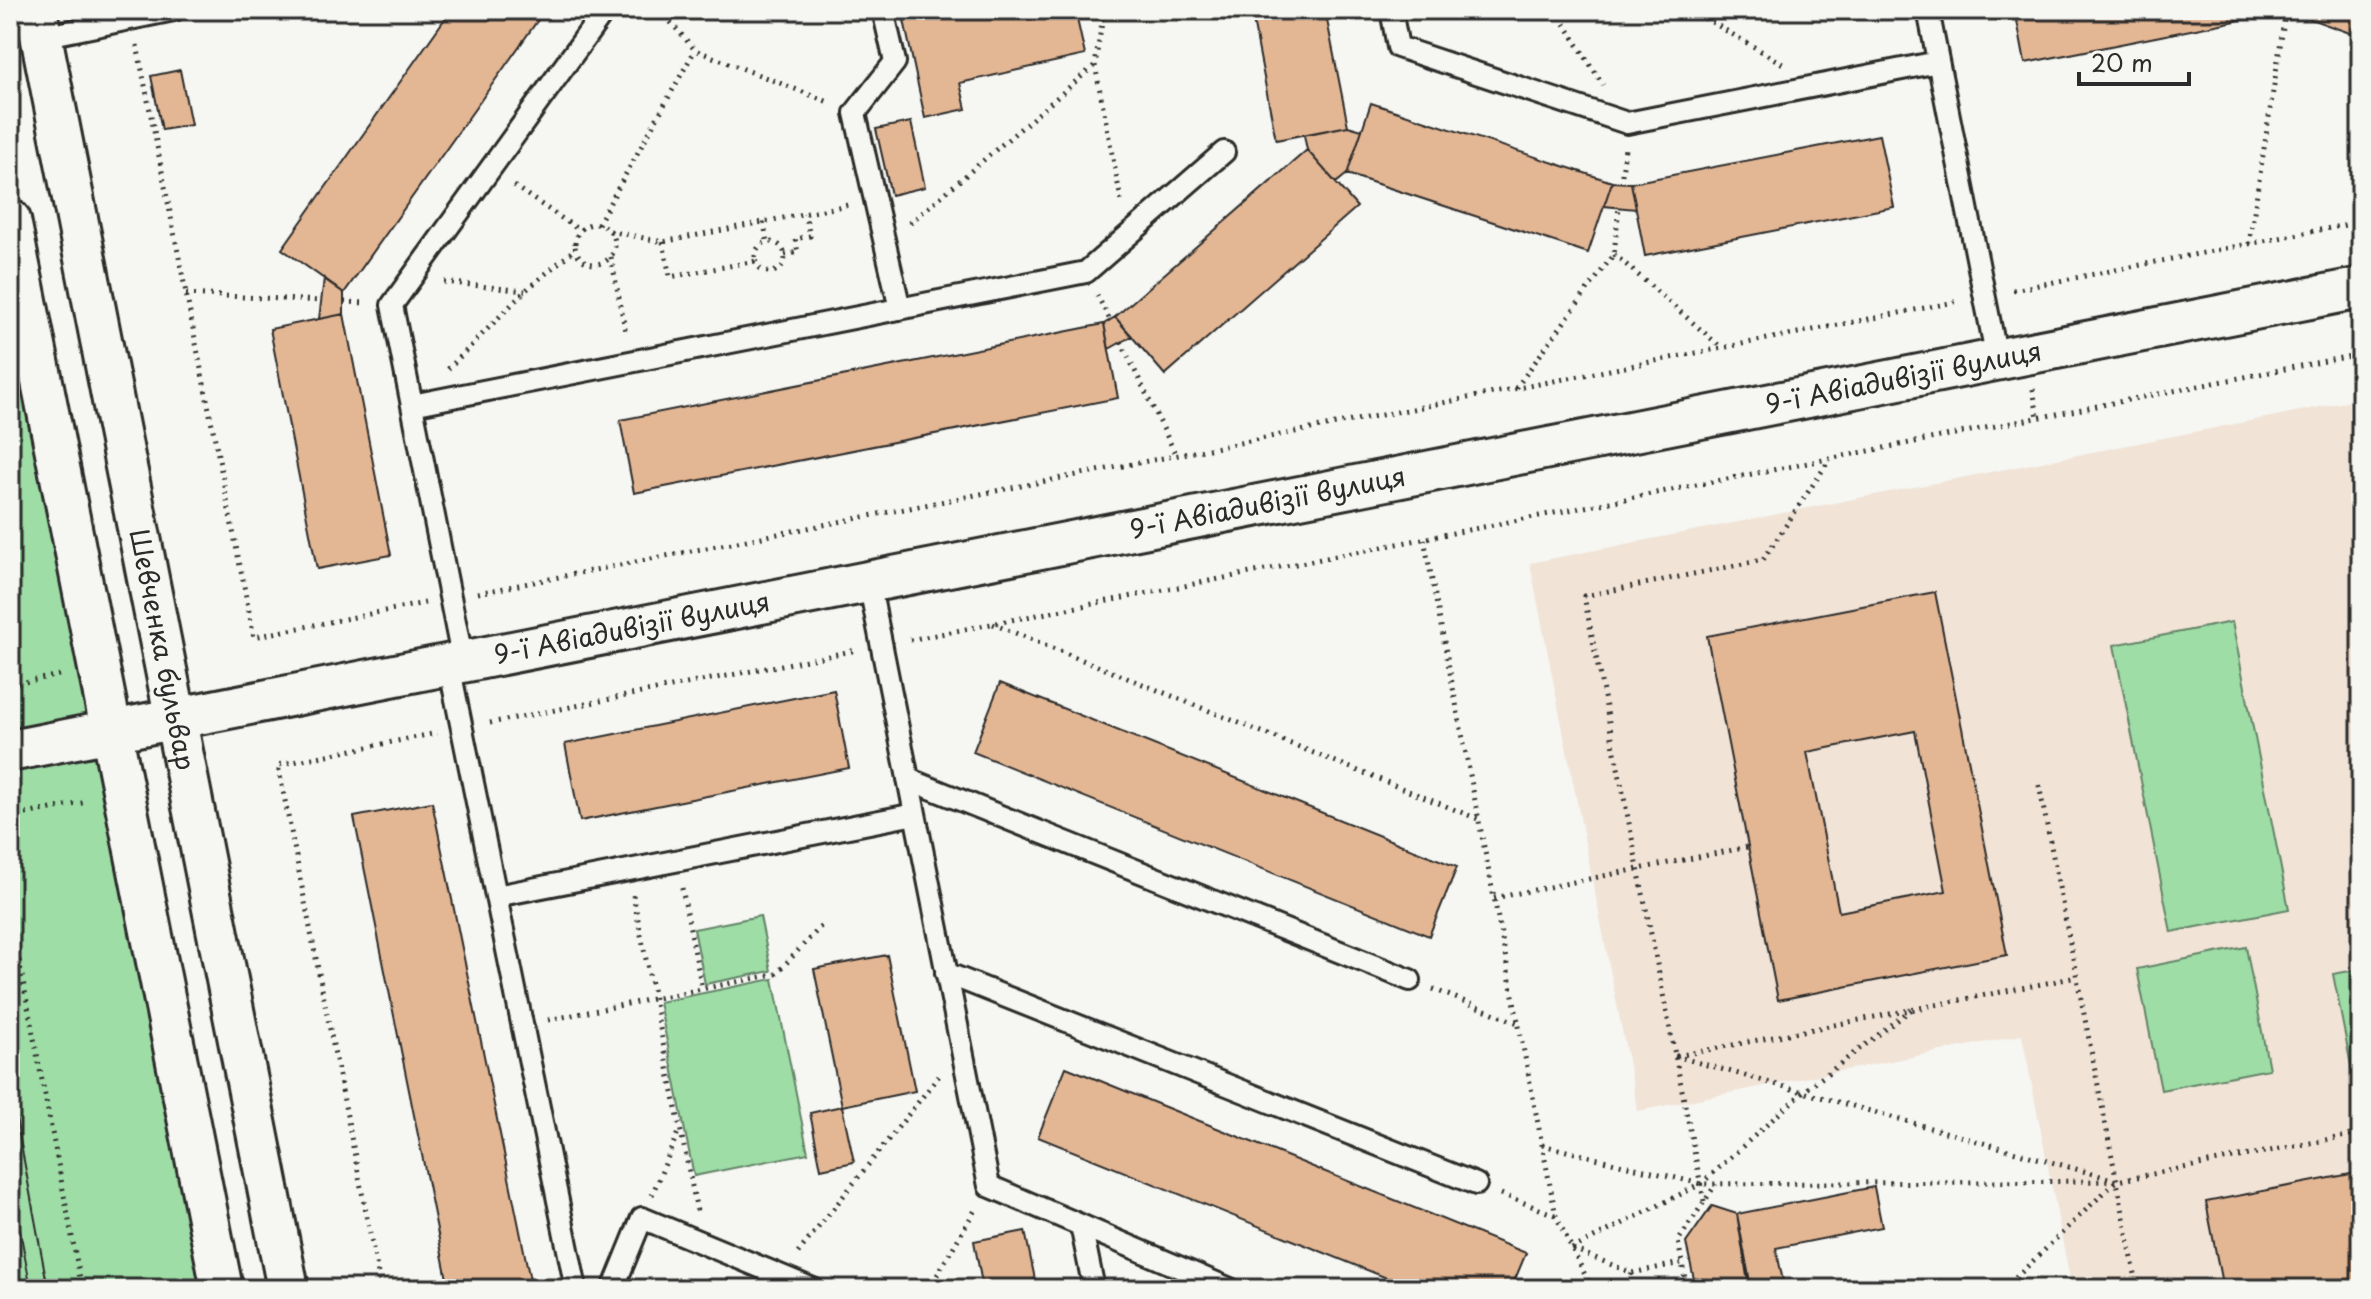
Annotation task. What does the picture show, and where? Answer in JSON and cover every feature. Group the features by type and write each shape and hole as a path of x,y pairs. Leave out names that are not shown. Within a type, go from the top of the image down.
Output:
{"street":[{"name":"Шевченка бульвар","path":"29,30 176,718 288,1289"},
{"path":"10,220 222,1289"},
{"name":"9-ї Авіадивізії вулиця","path":"10,751 2361,288"}],"lane":[{"path":"29,30 131,19 174,10"},
{"path":"576,1289 462,728 450,598 392,305 605,10"},
{"path":"883,10 895,62 855,113 900,309"},
{"path":"1391,10 1398,47 1627,123 1938,62"},
{"path":"1928,10 1997,359"},
{"path":"412,405 1086,272 1224,152"},
{"path":"869,582 989,1186 1230,1289"},
{"path":"908,779 1410,980"},
{"path":"496,896 915,814"},
{"path":"946,973 1476,1184"},
{"path":"613,1289 642,1218 813,1289"},
{"path":"1081,1225 1094,1289"}],"path":[{"path":"660,10 695,50 855,113"},
{"path":"1104,10 1095,65 1128,235"},
{"path":"1556,10 1627,123"},
{"path":"1691,10 1820,85"},
{"path":"2249,244 2285,15"},
{"path":"131,19 254,637 2361,222"},
{"path":"579,230 598,224 695,50"},
{"path":"885,245 1095,65"},
{"path":"489,170 579,230"},
{"path":"598,224 610,231 663,242 875,200"},
{"path":"1516,388 1614,254 1619,207"},
{"path":"785,255 798,252 795,239 810,236 805,214"},
{"path":"764,222 767,242"},
{"path":"412,405 525,291 575,249 579,230"},
{"path":"610,231 615,243 611,256 631,362"},
{"path":"663,242 670,277 756,261"},
{"path":"767,242 780,246 785,255 783,264 771,272 761,268 756,261 756,251 767,242"},
{"path":"575,249 588,263 600,263 611,256"},
{"path":"1614,254 1722,348"},
{"path":"411,279 525,291"},
{"path":"186,294 321,301"},
{"path":"1121,342 1176,455"},
{"path":"381,1289 278,765 2361,354"},
{"path":"1704,1201 1584,596 1763,560 1830,459"},
{"path":"1424,539 1556,1216 1592,1289"},
{"path":"992,624 1479,819"},
{"path":"10,685 76,672"},
{"path":"2039,785 2138,1289"},
{"path":"10,817 99,800"},
{"path":"1494,898 1748,847"},
{"path":"676,861 702,989"},
{"path":"628,871 703,1243"},
{"path":"10,913 82,1289"},
{"path":"523,1025 776,974 825,922"},
{"path":"1675,1056 2077,977"},
{"path":"1410,980 1518,1023"},
{"path":"1572,1249 1701,1184 1803,1092 1912,1009"},
{"path":"780,1275 961,1049"},
{"path":"1675,1056 2117,1181"},
{"path":"642,1218 680,1127"},
{"path":"1542,1145 1701,1184 2117,1181 2361,1133"},
{"path":"2004,1289 2117,1181"},
{"path":"1476,1184 1556,1216"},
{"path":"1693,1289 1686,1284 1678,1241 1716,1184"},
{"path":"929,1289 989,1186"},
{"path":"1572,1249 1632,1273 1682,1263"},
{"path":"1622,1289 1632,1273"}],"shaded area":[{"path":"2361,399 2361,1289 2072,1289 2022,1035 1638,1111 1530,563"}],"green space":[{"path":"10,315 89,718 10,733"},
{"path":"2232,622 2289,909 2171,932 2114,645"},
{"path":"96,752 204,1289 10,1289 10,769"},
{"path":"760,916 771,971 705,984 694,929"},
{"path":"2246,947 2269,1069 2161,1090 2137,969"},
{"path":"2361,969 2361,1085 2355,1086 2333,974"},
{"path":"773,979 808,1153 694,1176 659,1002"}],"building":[{"path":"451,10 545,10 344,293 282,249"},
{"path":"949,10 1075,10 1085,55 960,83 966,109 925,118 904,20"},
{"path":"1251,10 1325,10 1348,126 1276,140"},
{"path":"2015,10 2270,10 2271,14 2025,63"},
{"path":"2270,10 2304,10 2302,16 2271,14"},
{"path":"2304,10 2361,10 2361,37 2302,16"},
{"path":"180,70 191,125 162,130 151,76"},
{"path":"1371,103 1612,182 1588,253 1347,174"},
{"path":"911,122 925,187 891,195 876,129"},
{"path":"1348,126 1362,130 1347,174 1336,183 1307,150 1304,135"},
{"path":"1879,135 1894,207 1645,256 1631,183"},
{"path":"1307,150 1357,207 1165,375 1115,317"},
{"path":"1612,182 1631,183 1636,209 1604,206"},
{"path":"324,278 344,293 344,314 319,319"},
{"path":"344,314 391,555 317,569 270,329"},
{"path":"1115,317 1132,336 1109,349 1104,324"},
{"path":"1104,324 1118,398 634,493 620,420"},
{"path":"1935,592 2007,955 1778,1000 1707,636","holes":["1915,731 1946,891 1839,912 1807,752"]},
{"path":"1000,683 1457,867 1429,936 973,752"},
{"path":"834,690 849,768 580,821 565,744"},
{"path":"432,802 531,1285 509,1289 449,1289 354,817"},
{"path":"887,955 915,1091 842,1106 814,969"},
{"path":"1066,1067 1526,1253 1511,1289 1414,1289 1038,1137"},
{"path":"842,1106 854,1162 821,1169 810,1113"},
{"path":"2361,1172 2361,1289 2223,1289 2206,1202"},
{"path":"1874,1187 1882,1227 1776,1248 1783,1281 1751,1287 1737,1214"},
{"path":"1712,1206 1737,1214 1749,1289 1708,1289 1694,1279 1686,1243"},
{"path":"1025,1231 1037,1289 983,1289 974,1241"}],"tram line":[{"path":"10,1086 48,1289"},
{"path":"10,1177 31,1289"}]}
